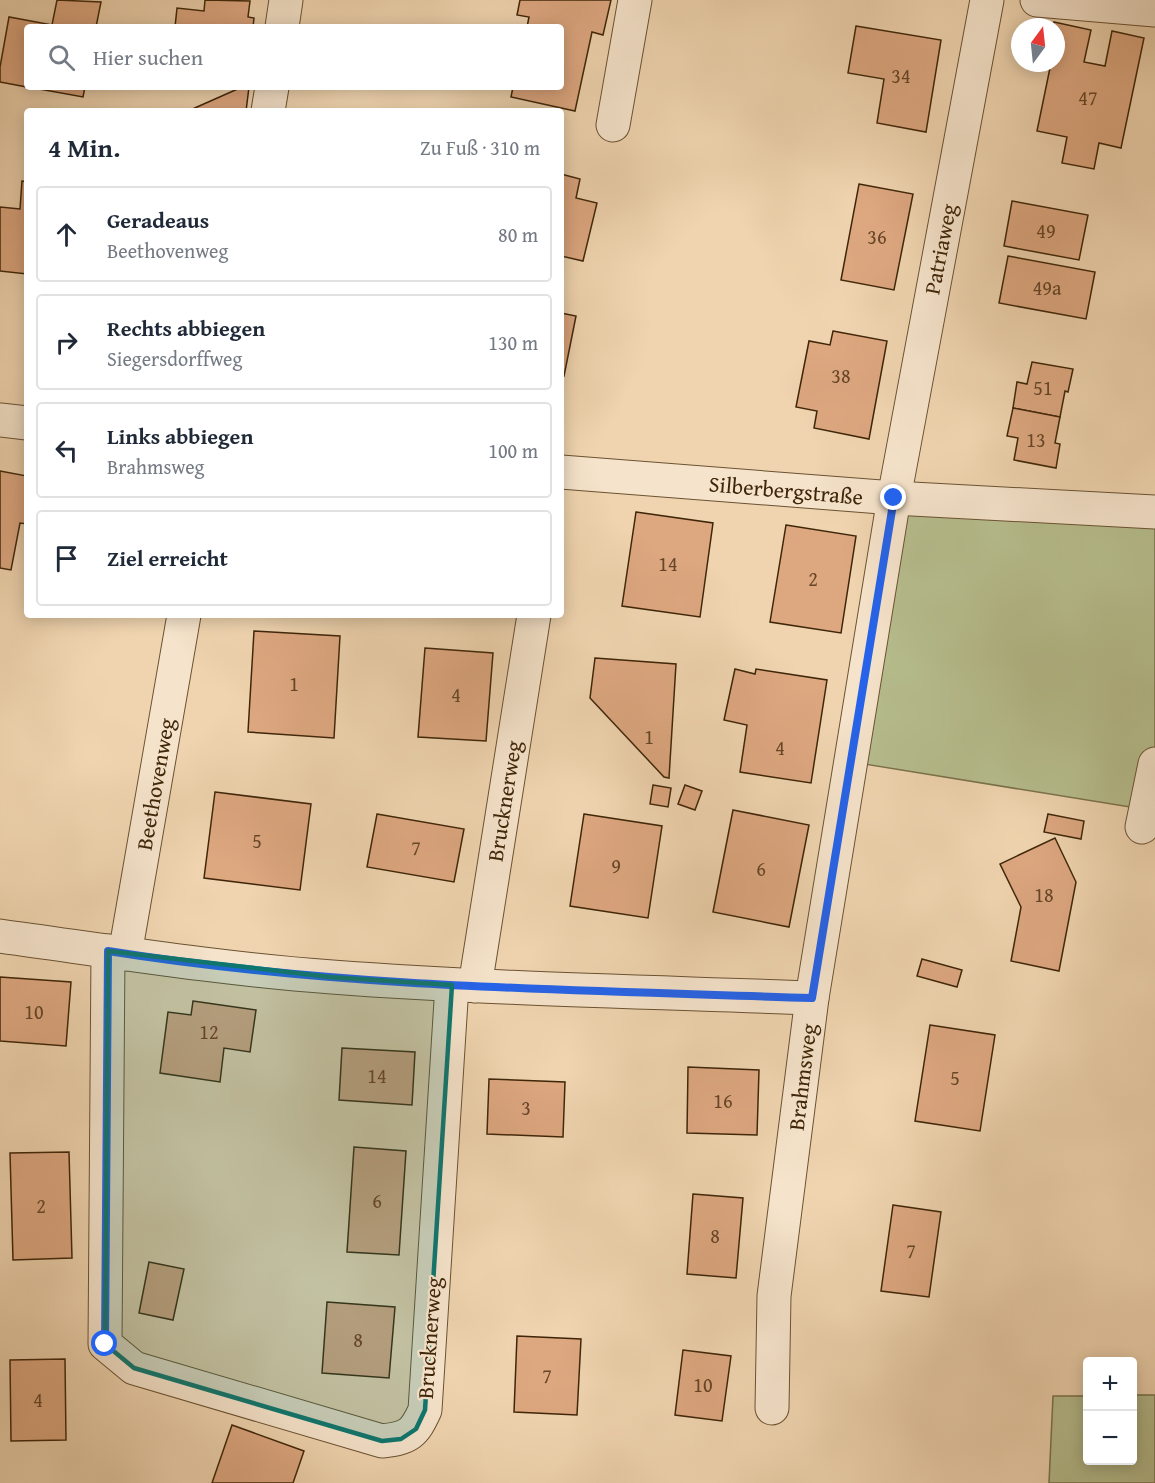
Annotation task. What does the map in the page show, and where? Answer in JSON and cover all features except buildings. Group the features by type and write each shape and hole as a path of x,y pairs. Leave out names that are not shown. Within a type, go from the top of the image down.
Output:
{"street":[{"path":"282,24 286,0"},
{"path":"614,125 635,0"},
{"name":"Patriaweg","path":"894,498 987,0"},
{"path":"1037,0 1155,10"},
{"path":"268,108 272,90"},
{"path":"0,420 24,423"},
{"name":"Silberbergstraße","path":"564,472 894,498 1155,512"},
{"name":"Brahmsweg","path":"772,1408 774,1296 812,998 894,498"},
{"name":"Beethovenweg","path":"105,1344 116,952 183,618"},
{"name":"Brucknerweg","path":"105,1344 134,1368 382,1441 401,1439 416,1430 425,1410 463,985 533,618"},
{"path":"1142,827 1155,764"},
{"path":"0,936 330,977 463,985 812,998"}],"highlighted area":[{"path":"108,951 330,977 452,985 425,1410 416,1429 401,1439 382,1441 134,1368 105,1344"}],"green space":[{"path":"905,504 1155,527 1155,811 864,764"},
{"path":"1137,1395 1155,1395 1155,1483 1049,1483 1053,1396 1083,1396 1083,1465 1137,1465"}],"route":[{"path":"105,1344 108,951 330,977 475,986 812,998 894,498"}]}
